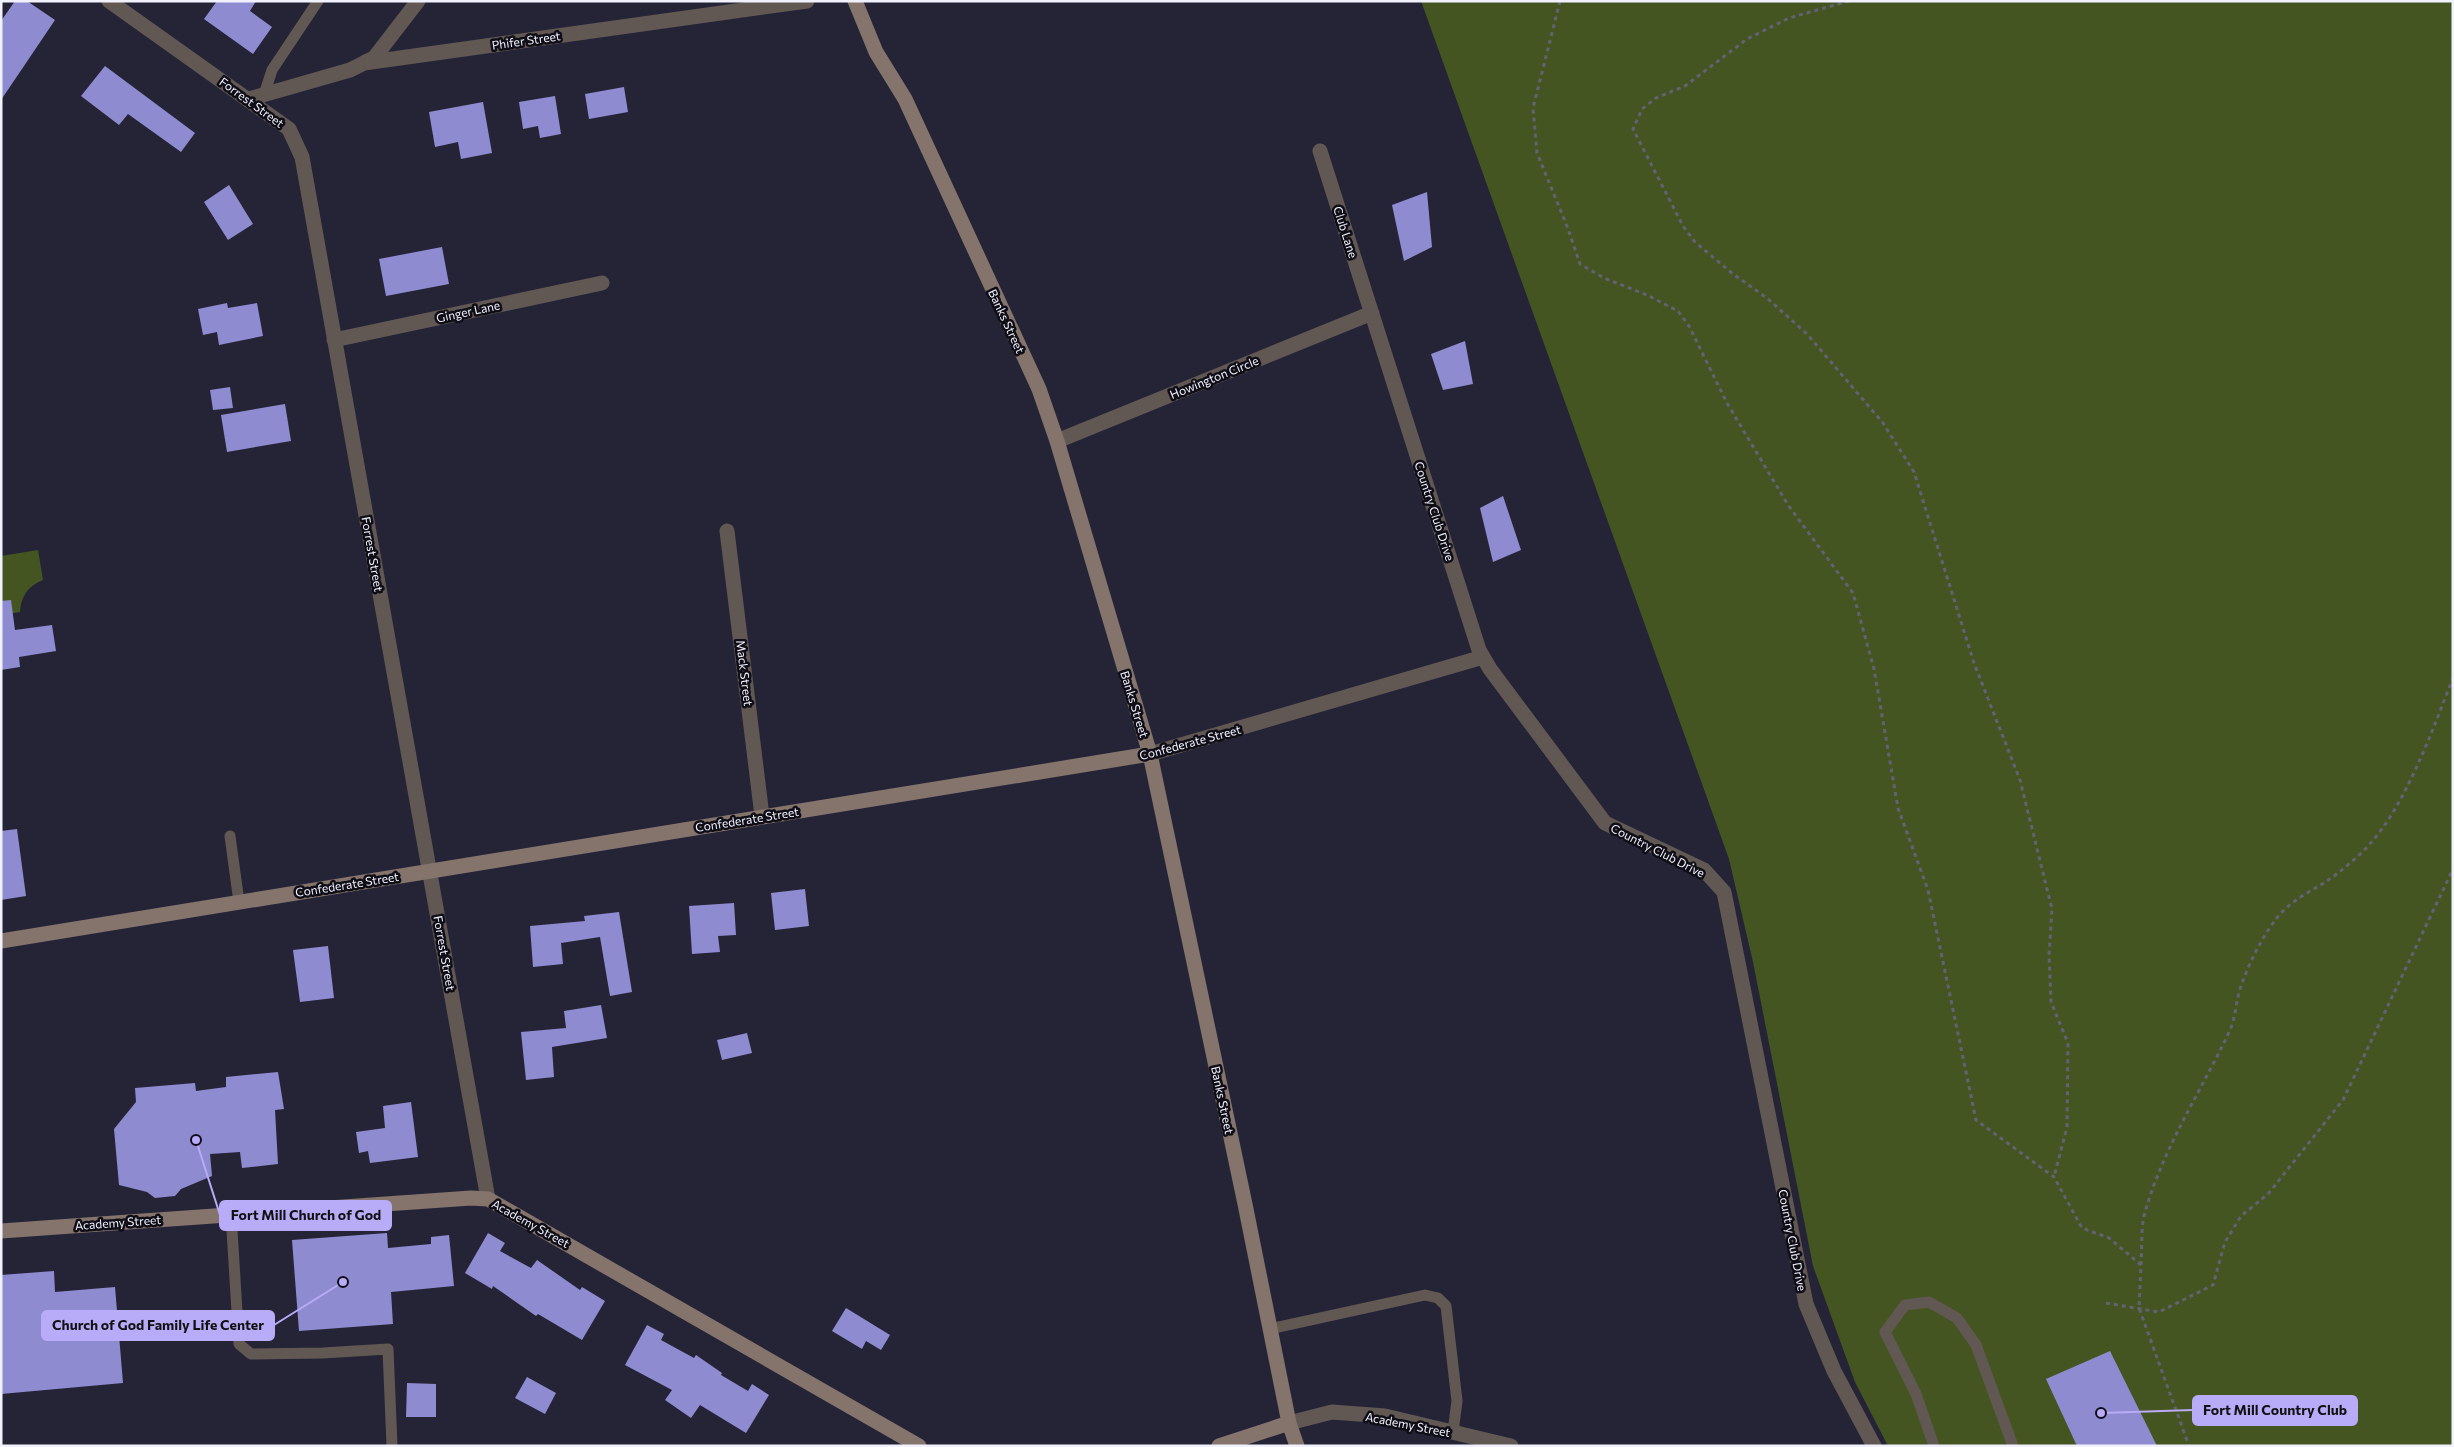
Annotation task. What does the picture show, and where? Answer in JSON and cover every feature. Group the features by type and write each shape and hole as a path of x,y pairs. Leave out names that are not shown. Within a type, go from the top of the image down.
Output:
{"street":[{"name":"Forrest Street","path":"109,1 289,129 302,157 488,1199"},
{"name":"Phifer Street","path":"249,99 350,70 364,63 807,1"},
{"name":"Banks Street","path":"855,1 876,52 905,99 1039,389 1057,441 1150,754 1289,1424 1297,1446"},
{"path":"364,63 374,58 413,3"},
{"name":"Club Lane","path":"1320,151 1372,313"},
{"name":"Ginger Lane","path":"334,340 602,283"},
{"name":"Howington Circle","path":"1057,441 1372,313"},
{"name":"Country Club Drive","path":"1372,313 1483,657 1604,823 1704,870 1724,892 1806,1304 1834,1371 1874,1446"},
{"name":"Mack Street","path":"727,531 762,816"},
{"name":"Confederate Street","path":"1,941 1150,754 1483,657"},
{"name":"Academy Street","path":"1,1231 471,1198 488,1199 919,1446"},
{"name":"Academy Street","path":"1219,1446 1332,1412 1385,1416 1511,1446"}],"lane":[{"path":"264,95 272,70 318,1"},
{"path":"230,836 239,902"},
{"path":"231,1214 239,1344 251,1354 323,1353 388,1349 392,1446"},
{"path":"1270,1329 1425,1295 1438,1298 1446,1306 1458,1401 1453,1432"},
{"path":"1934,1446 1916,1394 1885,1332 1905,1305 1930,1302 1957,1318 1976,1345 2013,1446"}],"path":[{"path":"1560,1 1533,108 1536,153 1568,226 1580,264 1604,278 1647,295 1678,312 1689,326 1728,403 1788,505 1853,593 1874,669 1898,808 1928,890 1976,1120 2054,1177 2082,1228 2110,1238 2140,1266"},
{"path":"1849,1 1789,18 1746,39 1685,86 1656,98 1642,109 1633,129 1683,226 1695,242 1733,274 1767,298 1807,334 1883,423 1914,472 1974,663 2020,780 2052,908 2049,955 2051,1002 2068,1043 2067,1127 2054,1177"},
{"path":"2189,1446 2139,1308 2144,1217 2161,1168 2186,1112 2230,1028 2240,988 2254,957 2276,918 2291,905 2326,882 2367,847 2381,830 2408,783 2453,678"},
{"path":"2106,1304 2159,1312 2213,1285 2225,1242 2241,1216 2268,1194 2343,1100 2453,869"}],"green space":[{"path":"1421,1 2453,1 2453,1446 1888,1446 1855,1382 1813,1266 1753,962 1729,859"},
{"path":"38,550 43,580 33,585 26,592 20,612 1,615 1,556"}],"building":[{"path":"15,1 27,1 55,20 1,100 1,21"},
{"path":"217,1 256,1 250,11 272,27 253,54 204,19"},
{"path":"105,66 195,133 181,152 128,114 119,125 81,96"},
{"path":"624,87 628,112 589,119 585,94"},
{"path":"555,96 561,134 540,138 538,126 523,129 519,102"},
{"path":"483,102 492,153 461,159 458,142 435,147 429,112"},
{"path":"229,185 253,224 228,240 204,202"},
{"path":"1427,192 1432,247 1404,261 1392,205"},
{"path":"442,247 449,284 386,296 379,259"},
{"path":"227,303 228,308 257,303 263,336 219,345 217,332 203,335 198,309"},
{"path":"1465,341 1473,384 1443,390 1431,354"},
{"path":"230,387 233,408 213,410 210,390"},
{"path":"285,404 291,441 227,452 221,415"},
{"path":"1503,496 1521,550 1493,562 1480,508"},
{"path":"11,600 15,630 52,625 56,651 19,657 20,667 1,670 1,601"},
{"path":"17,829 26,896 1,900 1,831"},
{"path":"805,889 809,926 775,930 771,893"},
{"path":"734,903 736,935 718,936 720,952 692,954 689,906"},
{"path":"619,912 632,992 610,996 600,937 561,943 563,964 533,967 530,926 585,921 584,916"},
{"path":"328,946 334,998 300,1002 293,950"},
{"path":"601,1005 607,1038 552,1047 554,1077 526,1080 521,1032 566,1028 564,1011"},
{"path":"747,1033 752,1053 722,1060 717,1040"},
{"path":"278,1072 284,1109 275,1110 278,1164 242,1168 240,1152 210,1154 212,1176 181,1189 175,1196 155,1198 147,1192 119,1185 114,1129 136,1102 135,1088 195,1083 196,1091 226,1087 226,1077"},
{"path":"411,1102 418,1157 370,1163 368,1151 359,1153 356,1132 385,1128 383,1106"},
{"path":"387,1233 388,1248 431,1244 431,1237 449,1235 454,1286 391,1292 393,1324 299,1331 292,1240"},
{"path":"488,1233 505,1243 500,1251 531,1268 537,1260 580,1290 582,1287 605,1301 582,1340 538,1314 536,1316 493,1286 492,1289 465,1273"},
{"path":"54,1271 55,1292 115,1287 123,1383 1,1394 1,1275"},
{"path":"846,1308 890,1335 881,1350 866,1341 862,1349 832,1331"},
{"path":"647,1325 664,1334 661,1340 694,1358 696,1355 722,1373 721,1375 748,1391 752,1384 769,1395 746,1433 700,1405 691,1418 665,1400 672,1390 625,1365"},
{"path":"2110,1351 2157,1446 2077,1446 2046,1379"},
{"path":"527,1377 556,1393 545,1414 515,1398"},
{"path":"407,1383 436,1384 436,1417 406,1417"}],"place":[{"name":"Fort Mill Church of God","path":"196,1140"},
{"name":"Church of God Family Life Center","path":"343,1282"},
{"name":"Fort Mill Country Club","path":"2101,1413"}]}
